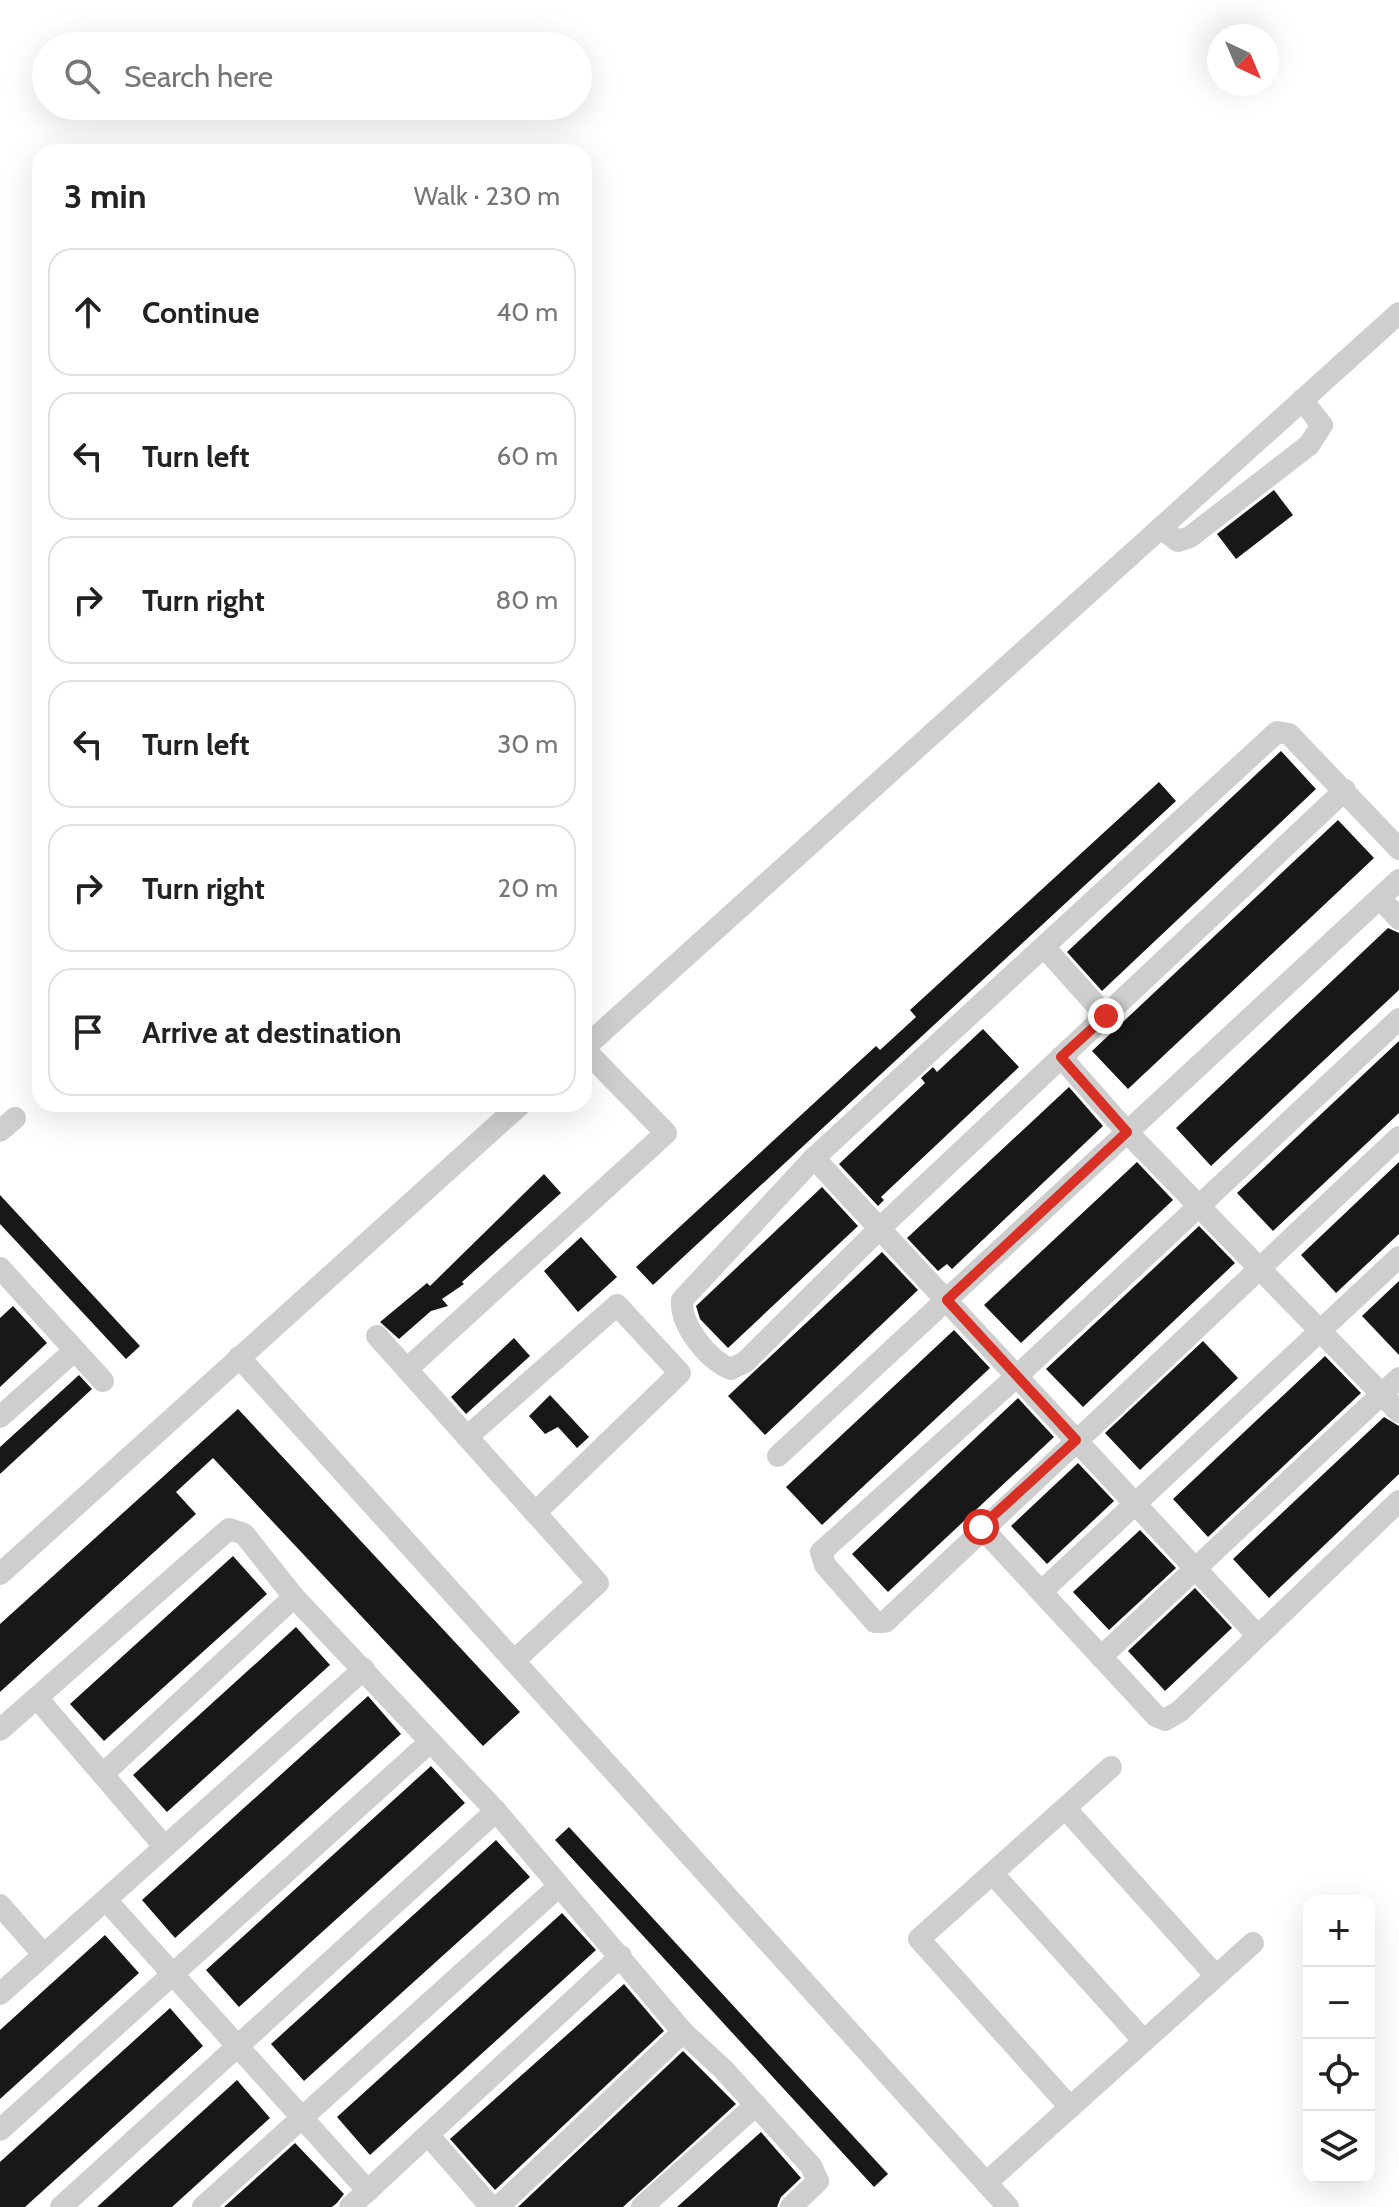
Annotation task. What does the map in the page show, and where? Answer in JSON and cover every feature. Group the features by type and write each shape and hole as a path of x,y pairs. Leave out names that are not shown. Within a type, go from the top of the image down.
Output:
{"street":[{"path":"592,1041 1399,313"},
{"path":"1162,529 1178,541 1190,537 1298,455 1322,425 1302,400"},
{"path":"1345,790 737,1367 723,1365 696,1337 683,1318 682,1300 814,1158 1277,732 1289,734 1345,790 1399,849"},
{"path":"778,1456 1399,880"},
{"path":"1381,899 1399,919"},
{"path":"1045,948 1106,1016"},
{"path":"1399,1019 1017,1376 821,1552 821,1559 875,1622 880,1623 1399,1137"},
{"path":"407,1369 666,1133 592,1056"},
{"path":"1061,1057 1127,1132 1399,1412"},
{"path":"0,1574 512,1112"},
{"path":"814,1158 1257,1635"},
{"path":"1041,1592 1399,1257"},
{"path":"3,1277 103,1381"},
{"path":"467,1437 617,1305 680,1373 535,1513"},
{"path":"377,1336 598,1583 514,1661"},
{"path":"0,1417 74,1351"},
{"path":"239,1357 1008,2207"},
{"path":"1101,1657 1399,1378"},
{"path":"981,1527 1156,1716 1165,1720 1172,1719 1399,1501"},
{"path":"0,1730 229,1529 244,1534 294,1597 496,1811 683,2032 756,2105 818,2176 814,2187 791,2207"},
{"path":"103,1774 294,1597"},
{"path":"0,1994 364,1669"},
{"path":"37,1698 164,1846"},
{"path":"0,2130 430,1742"},
{"path":"1070,2107 919,1939 1111,1767"},
{"path":"1065,1808 1216,1976"},
{"path":"61,2207 496,1811"},
{"path":"993,1874 1144,2041"},
{"path":"203,2207 558,1887"},
{"path":"106,1900 368,2191"},
{"path":"0,1905 43,1954"},
{"path":"986,2183 1253,1943"},
{"path":"350,2207 621,1956"},
{"path":"498,2207 683,2032"},
{"path":"642,2207 756,2105"},
{"path":"429,2136 491,2207"}],"building":[{"path":"1274,490 1293,515 1236,559 1217,534"},
{"path":"1281,751 1316,789 1102,991 1067,952"},
{"path":"1159,782 1176,801 653,1285 636,1267 876,1046 880,1050 916,1017 910,1010"},
{"path":"1338,820 1374,858 1128,1089 1092,1051"},
{"path":"1388,928 1399,933 1399,990 1211,1166 1176,1128"},
{"path":"983,1029 1019,1067 881,1197 884,1200 878,1206 839,1164 925,1083 921,1078 933,1067 937,1072"},
{"path":"1399,1041 1399,1113 1273,1231 1237,1193"},
{"path":"1069,1087 1103,1126 952,1269 947,1264 938,1271 907,1238"},
{"path":"1137,1162 1173,1200 1021,1343 984,1305"},
{"path":"1399,1162 1399,1234 1336,1293 1301,1255"},
{"path":"544,1174 561,1193 462,1282 464,1284 442,1299 448,1306 431,1311 399,1339 380,1322 427,1283 430,1286"},
{"path":"822,1187 858,1226 728,1348 700,1319 696,1306"},
{"path":"0,1195 140,1346 126,1359 0,1224"},
{"path":"1199,1226 1235,1263 1083,1407 1046,1369"},
{"path":"581,1237 617,1277 578,1312 544,1271"},
{"path":"882,1252 918,1290 765,1435 728,1396"},
{"path":"1399,1281 1399,1355 1362,1316"},
{"path":"13,1306 47,1343 0,1387 0,1318"},
{"path":"954,1330 990,1368 822,1525 786,1487"},
{"path":"514,1338 530,1356 466,1414 451,1397"},
{"path":"1203,1341 1238,1378 1140,1470 1105,1433"},
{"path":"1325,1356 1361,1393 1208,1537 1173,1499"},
{"path":"79,1375 92,1389 0,1474 0,1447"},
{"path":"550,1395 589,1437 577,1448 558,1427 545,1434 529,1416"},
{"path":"1018,1398 1054,1437 888,1592 852,1554"},
{"path":"238,1409 520,1712 483,1746 213,1458 176,1492 196,1514 0,1692 0,1624"},
{"path":"1384,1417 1399,1426 1399,1474 1269,1598 1233,1559"},
{"path":"1078,1463 1114,1501 1047,1564 1011,1526"},
{"path":"1140,1530 1176,1568 1109,1630 1073,1592"},
{"path":"233,1556 267,1594 104,1741 70,1704"},
{"path":"1195,1588 1232,1628 1165,1691 1128,1651"},
{"path":"296,1627 330,1665 167,1812 133,1775"},
{"path":"368,1696 401,1734 175,1938 142,1900"},
{"path":"431,1766 465,1803 239,2007 206,1970"},
{"path":"569,1827 888,2174 874,2187 555,1840"},
{"path":"496,1840 530,1877 304,2081 271,2044"},
{"path":"562,1913 596,1950 370,2155 337,2117"},
{"path":"105,1935 139,1973 0,2099 0,2030"},
{"path":"624,1984 664,2031 495,2190 450,2139"},
{"path":"170,2008 203,2046 25,2207 0,2207 0,2162"},
{"path":"683,2051 736,2104 623,2207 518,2207"},
{"path":"237,2080 270,2118 172,2207 97,2207"},
{"path":"761,2132 801,2178 781,2197 777,2207 677,2207"},
{"path":"295,2143 344,2194 337,2203 332,2207 224,2207"}],"route":[{"path":"981,1527 1076,1440 947,1300 1127,1132 1061,1057 1106,1016"}]}
